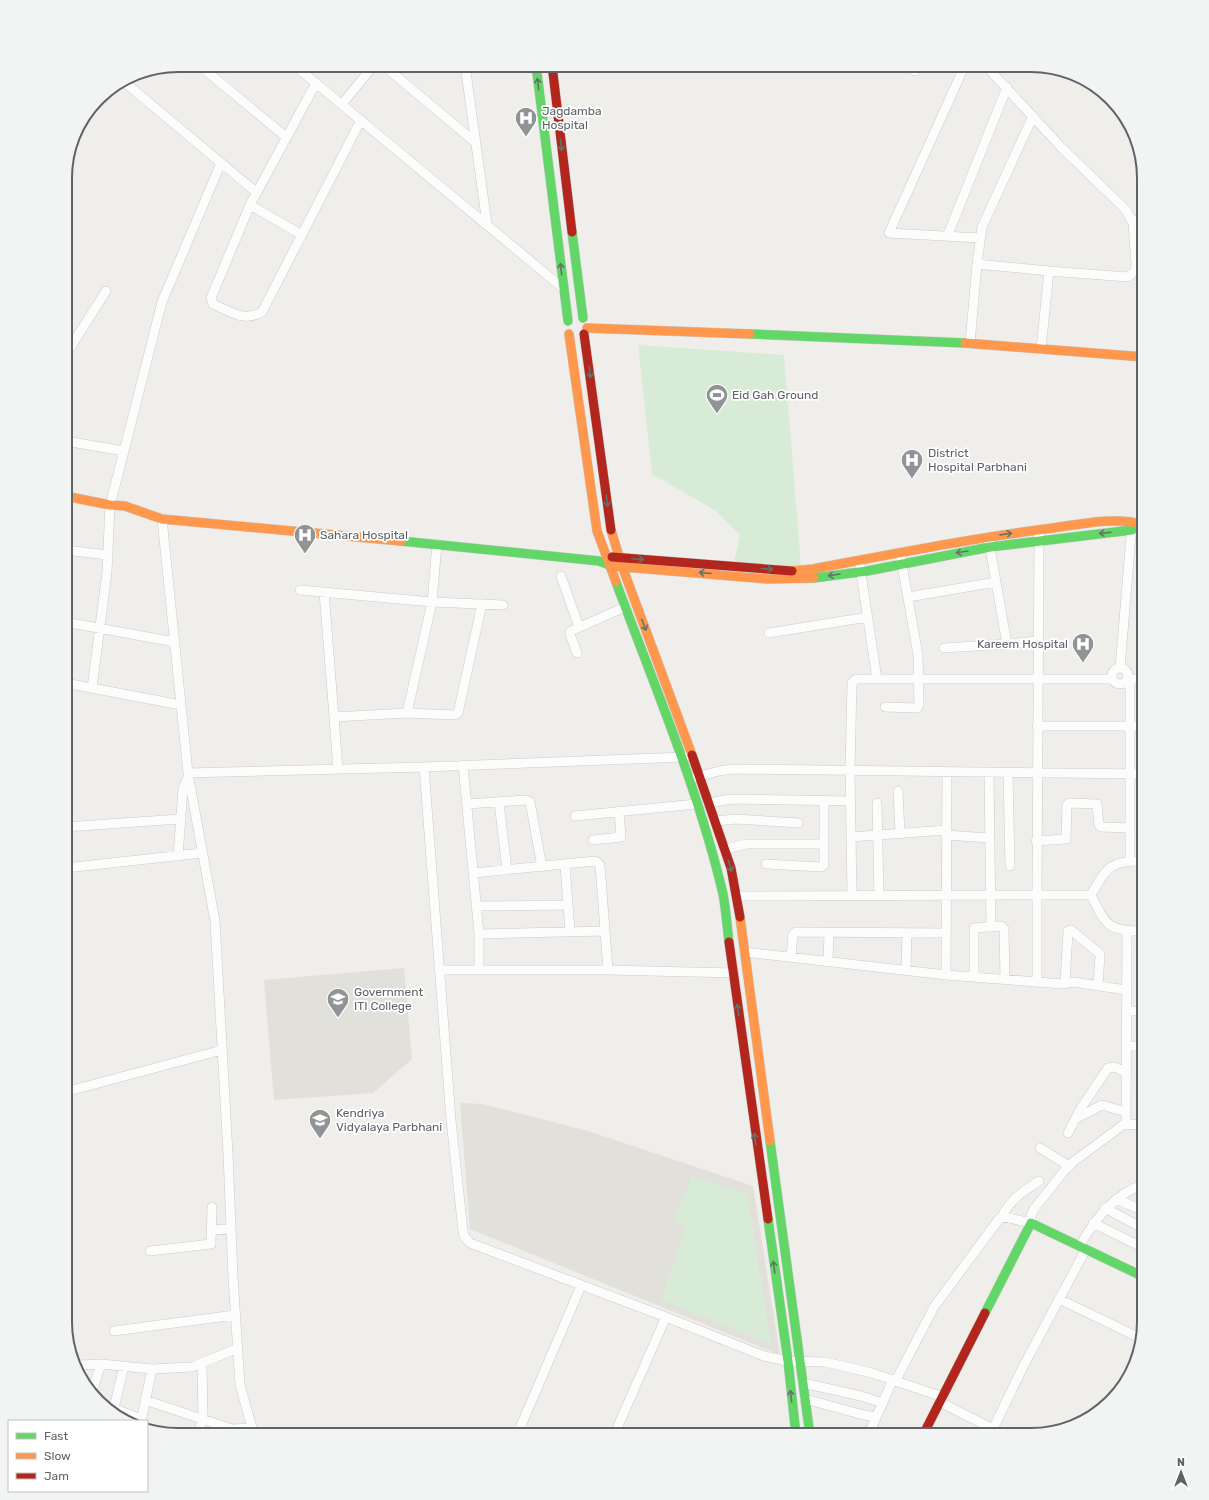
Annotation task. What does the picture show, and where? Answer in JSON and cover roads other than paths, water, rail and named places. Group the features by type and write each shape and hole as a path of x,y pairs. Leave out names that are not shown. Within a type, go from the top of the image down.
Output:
{"main road":[{"path":"537,72 568,321 567,328 597,531 605,562 625,607 681,757 723,896 788,1361 795,1428"},
{"path":"553,72 580,299 586,331 610,525 620,562 716,821 737,896 789,1291 809,1428"},
{"path":"568,321 573,317 583,318"},
{"path":"569,334 579,337 586,331 970,343 1137,356"},
{"path":"72,497 110,505 125,506 162,519 437,544 605,562 793,571 812,569 858,559 988,536 1081,524 1137,525"},
{"path":"1081,524 1082,536"},
{"path":"620,562 750,578 791,579 861,571 1039,540 1082,536 1132,525"},
{"path":"732,962 746,962"},
{"path":"926,1428 1031,1223 1034,1223 1137,1274"}],"street":[{"path":"207,72 286,137"},
{"path":"303,72 564,289 580,299"},
{"path":"342,104 368,72"},
{"path":"391,72 476,143"},
{"path":"466,72 486,224"},
{"path":"962,72 889,233 980,238"},
{"path":"977,264 1128,277 1135,271 1136,264 1133,222 1126,210 1061,148 992,72"},
{"path":"316,83 256,192 211,298 213,304 242,317 250,317 262,312 361,120"},
{"path":"128,85 256,192"},
{"path":"947,237 1007,87"},
{"path":"970,343 982,227 1033,116"},
{"path":"92,688 108,555 110,505 162,302 221,163"},
{"path":"250,205 302,235"},
{"path":"1133,222 1137,220"},
{"path":"1041,349 1049,271"},
{"path":"72,345 106,291"},
{"path":"72,443 124,451"},
{"path":"162,519 188,775 215,921 235,1315 240,1385 252,1428"},
{"path":"1120,668 1132,525"},
{"path":"1037,982 1036,774 1039,530"},
{"path":"988,536 1006,644"},
{"path":"407,714 432,602 437,544"},
{"path":"72,551 108,555"},
{"path":"885,707 917,708 919,706 920,679 918,655 900,552"},
{"path":"858,559 877,679"},
{"path":"560,576 578,627"},
{"path":"908,597 996,582"},
{"path":"300,590 432,602 502,605"},
{"path":"324,592 338,770"},
{"path":"334,717 407,714 454,715 458,713 482,604"},
{"path":"577,653 570,632 578,627 625,607"},
{"path":"769,633 868,617"},
{"path":"72,623 175,642"},
{"path":"944,648 1038,641"},
{"path":"1112,679 1113,671 1120,668"},
{"path":"1120,668 1126,672 1129,679 1130,861"},
{"path":"852,896 850,770 852,683 856,679 1112,679 1118,684 1121,684 1129,679 1137,679"},
{"path":"72,684 181,706"},
{"path":"1037,726 1137,726"},
{"path":"188,775 681,757 692,755"},
{"path":"464,765 479,934 479,969"},
{"path":"424,767 451,1120 464,1236 470,1243 580,1286 666,1317 764,1356 788,1361 800,1360 825,1362 894,1380 941,1399 985,1428"},
{"path":"688,780 732,769 989,772 1036,774 1137,774"},
{"path":"946,772 946,975"},
{"path":"989,772 990,927"},
{"path":"1008,773 1010,866"},
{"path":"178,856 183,789 188,775"},
{"path":"898,791 900,833"},
{"path":"709,803 731,799 850,801"},
{"path":"468,804 526,800 532,804 542,867"},
{"path":"766,864 823,866 824,800"},
{"path":"499,802 507,870"},
{"path":"877,803 879,896"},
{"path":"1036,841 1066,839 1067,805 1069,803 1097,804 1099,825 1101,827 1130,828"},
{"path":"575,816 696,804"},
{"path":"593,840 621,837 618,811"},
{"path":"72,827 180,819"},
{"path":"716,821 736,819 798,823"},
{"path":"851,837 900,833 946,833 989,838"},
{"path":"725,849 746,844 824,844"},
{"path":"72,867 202,853"},
{"path":"473,873 595,861 600,865 608,970"},
{"path":"1091,895 1104,871 1114,864 1137,861"},
{"path":"565,865 570,931"},
{"path":"737,896 1091,895"},
{"path":"1091,895 1106,923 1115,928 1126,931 1137,931"},
{"path":"476,906 568,905"},
{"path":"974,977 974,928 1001,926 1004,929 1005,979"},
{"path":"1065,984 1068,931 1071,930 1100,954 1098,986"},
{"path":"479,934 605,931"},
{"path":"1126,931 1126,1124"},
{"path":"791,957 794,933 946,933"},
{"path":"828,961 829,933"},
{"path":"906,970 907,933"},
{"path":"745,952 946,975 1065,984 1073,982 1126,990"},
{"path":"439,970 608,970 734,973"},
{"path":"1126,1011 1137,1011"},
{"path":"1126,1046 1137,1046"},
{"path":"72,1090 222,1050"},
{"path":"1068,1134 1075,1119 1108,1068 1115,1067 1126,1073"},
{"path":"1075,1119 1102,1105 1126,1112"},
{"path":"1002,1217 1031,1223 1031,1216 1034,1209 1069,1166 1126,1124 1137,1124"},
{"path":"1040,1148 1069,1166"},
{"path":"871,1428 894,1380 934,1307 1002,1217 1008,1204 1020,1193 1039,1181"},
{"path":"993,1428 1059,1299 1093,1223 1105,1208 1116,1198 1137,1188"},
{"path":"1116,1198 1137,1208"},
{"path":"150,1251 210,1245 212,1230 212,1207"},
{"path":"1105,1208 1137,1225"},
{"path":"1093,1223 1137,1245"},
{"path":"212,1230 231,1229"},
{"path":"520,1428 580,1286"},
{"path":"1059,1299 1136,1336"},
{"path":"114,1331 235,1315"},
{"path":"617,1428 666,1317"},
{"path":"81,1365 101,1364 152,1369 192,1367 238,1348"},
{"path":"200,1428 203,1419 202,1362"},
{"path":"94,1386 101,1364"},
{"path":"111,1404 124,1366"},
{"path":"123,1412 141,1420 152,1369"},
{"path":"803,1383 861,1396 883,1403"},
{"path":"805,1399 876,1417"},
{"path":"145,1400 230,1428"}],"place":[{"name":"Jagdamba Hospital","path":"526,138"},
{"name":"Eid Gah Ground","path":"717,414"},
{"name":"District Hospital Parbhani","path":"912,480"},
{"name":"Sahara Hospital","path":"305,554"},
{"name":"Kareem Hospital","path":"1083,664"},
{"name":"Government ITI College","path":"338,1018"},
{"name":"Kendriya Vidyalaya Parbhani","path":"320,1140"}]}
